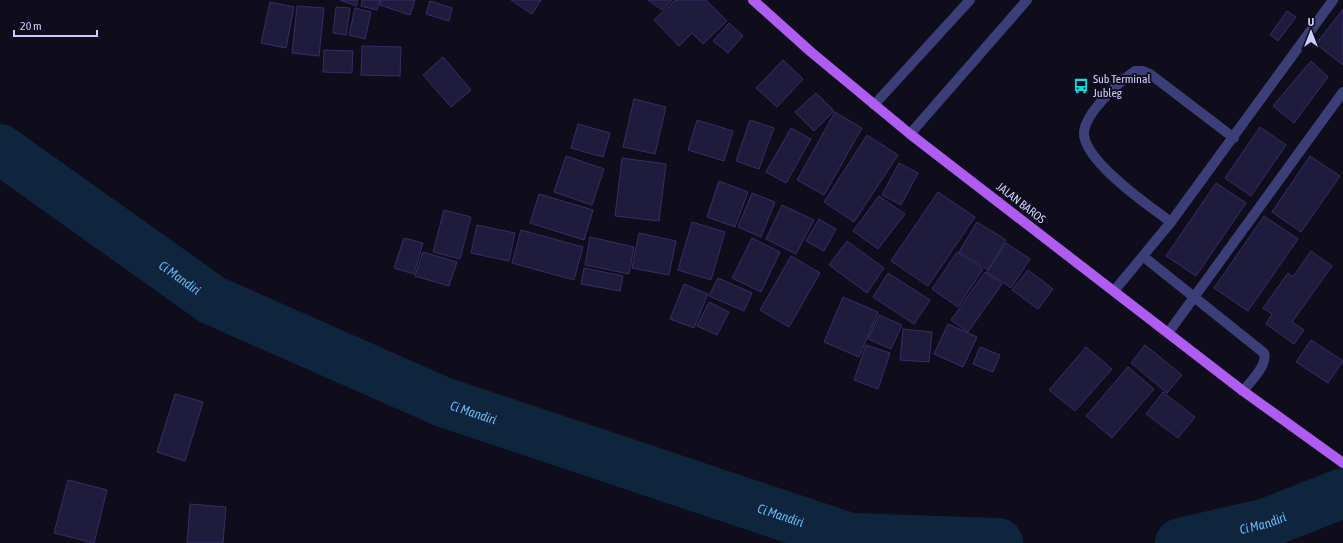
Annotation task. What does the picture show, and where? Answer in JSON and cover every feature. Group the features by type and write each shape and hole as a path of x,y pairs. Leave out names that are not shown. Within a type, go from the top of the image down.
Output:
{"main road":[{"name":"JALAN BAROS","path":"753,0 811,52 910,134 1243,391 1343,463"}],"lane":[{"path":"874,105 970,0"},
{"path":"910,134 1027,0"},
{"path":"1114,291 1144,257 1171,222 1234,138 1333,0"},
{"path":"1171,222 1122,187 1102,166 1086,144 1084,134 1086,124 1105,97 1135,71 1143,71 1150,74 1234,138"},
{"path":"1168,333 1343,92"},
{"path":"1144,257 1264,353 1265,361 1243,391"}],"building":[{"path":"340,0 358,0 356,6"},
{"path":"362,0 380,0 377,10 361,6"},
{"path":"381,0 415,0 410,15 380,5"},
{"path":"511,0 541,0 532,14"},
{"path":"648,0 672,0 662,10"},
{"path":"675,0 706,0 727,21 703,44 692,33 679,46 654,20"},
{"path":"430,1 452,8 449,21 426,14"},
{"path":"270,2 294,7 286,48 261,43"},
{"path":"297,6 324,8 319,56 292,53"},
{"path":"336,7 350,8 346,35 333,33"},
{"path":"355,8 371,12 365,39 349,35"},
{"path":"1343,9 1343,65 1316,44"},
{"path":"1287,11 1296,17 1278,41 1270,35"},
{"path":"729,23 743,36 728,53 713,41"},
{"path":"362,46 401,47 400,76 361,75"},
{"path":"324,50 353,51 352,73 323,72"},
{"path":"443,57 471,90 451,107 423,75"},
{"path":"783,60 803,79 777,107 756,88"},
{"path":"1311,61 1328,77 1294,123 1273,106"},
{"path":"816,93 834,111 814,131 795,112"},
{"path":"634,99 666,107 655,154 623,147"},
{"path":"835,112 862,128 824,195 797,180"},
{"path":"697,120 733,131 724,161 688,150"},
{"path":"750,120 774,128 759,169 736,161"},
{"path":"578,124 610,133 603,157 571,148"},
{"path":"1260,127 1286,145 1251,196 1225,178"},
{"path":"791,128 811,139 786,183 766,172"},
{"path":"867,135 898,155 854,222 824,202"},
{"path":"566,156 604,169 592,205 554,192"},
{"path":"1310,156 1340,176 1301,232 1272,212"},
{"path":"622,158 666,164 659,221 615,216"},
{"path":"899,163 918,173 901,205 882,195"},
{"path":"719,181 748,192 735,227 707,217"},
{"path":"1216,183 1246,203 1196,276 1166,256"},
{"path":"938,192 975,217 928,286 891,261"},
{"path":"752,193 775,202 761,237 738,227"},
{"path":"539,194 593,210 584,240 530,223"},
{"path":"879,196 905,214 878,249 853,231"},
{"path":"782,205 814,220 796,254 766,239"},
{"path":"444,210 471,217 460,259 433,252"},
{"path":"1264,216 1298,239 1248,311 1214,288"},
{"path":"819,219 836,229 824,251 806,241"},
{"path":"692,222 725,232 711,280 678,270"},
{"path":"977,222 1006,240 988,270 959,252"},
{"path":"477,225 515,233 509,261 471,253"},
{"path":"521,230 583,247 574,280 512,263"},
{"path":"639,233 676,241 669,275 632,268"},
{"path":"590,237 634,247 629,274 585,265"},
{"path":"404,238 423,243 414,274 394,268"},
{"path":"752,238 780,252 761,292 732,278"},
{"path":"847,241 884,268 867,293 829,265"},
{"path":"1006,243 1030,259 1011,288 987,272"},
{"path":"1311,251 1332,266 1292,322 1304,330 1294,344 1266,324 1272,314 1263,308 1288,273 1293,277"},
{"path":"423,252 457,262 449,286 415,276"},
{"path":"957,252 983,269 958,307 932,289"},
{"path":"791,256 820,273 789,327 760,310"},
{"path":"584,268 623,276 620,291 581,284"},
{"path":"1028,270 1053,289 1038,309 1012,290"},
{"path":"985,272 1002,284 968,332 951,320"},
{"path":"888,273 930,300 914,324 873,297"},
{"path":"718,278 752,293 744,311 709,296"},
{"path":"684,284 708,294 694,328 670,319"},
{"path":"843,297 878,312 859,357 824,342"},
{"path":"709,302 729,312 717,335 697,326"},
{"path":"879,315 902,325 891,349 868,339"},
{"path":"948,324 977,337 963,367 934,354"},
{"path":"903,329 932,332 929,362 900,360"},
{"path":"1311,340 1343,361 1328,383 1296,362"},
{"path":"866,345 890,353 878,389 854,380"},
{"path":"1145,345 1182,375 1167,393 1131,363"},
{"path":"980,347 1000,355 993,372 973,364"},
{"path":"1086,347 1112,369 1075,411 1049,390"},
{"path":"1128,367 1154,389 1112,438 1086,416"},
{"path":"1163,392 1195,417 1178,438 1146,414"},
{"path":"175,394 203,402 185,461 157,452"},
{"path":"68,480 107,490 94,543 54,533"},
{"path":"190,504 226,507 223,543 187,543"}],"waterway":[{"name":"Ci Mandiri","path":"0,149 212,300 443,402 850,538 998,543"},
{"name":"Ci Mandiri","path":"1180,543 1267,523 1343,493"}],"place":[{"name":"Sub Terminal Jubleg","path":"1081,86"}]}
